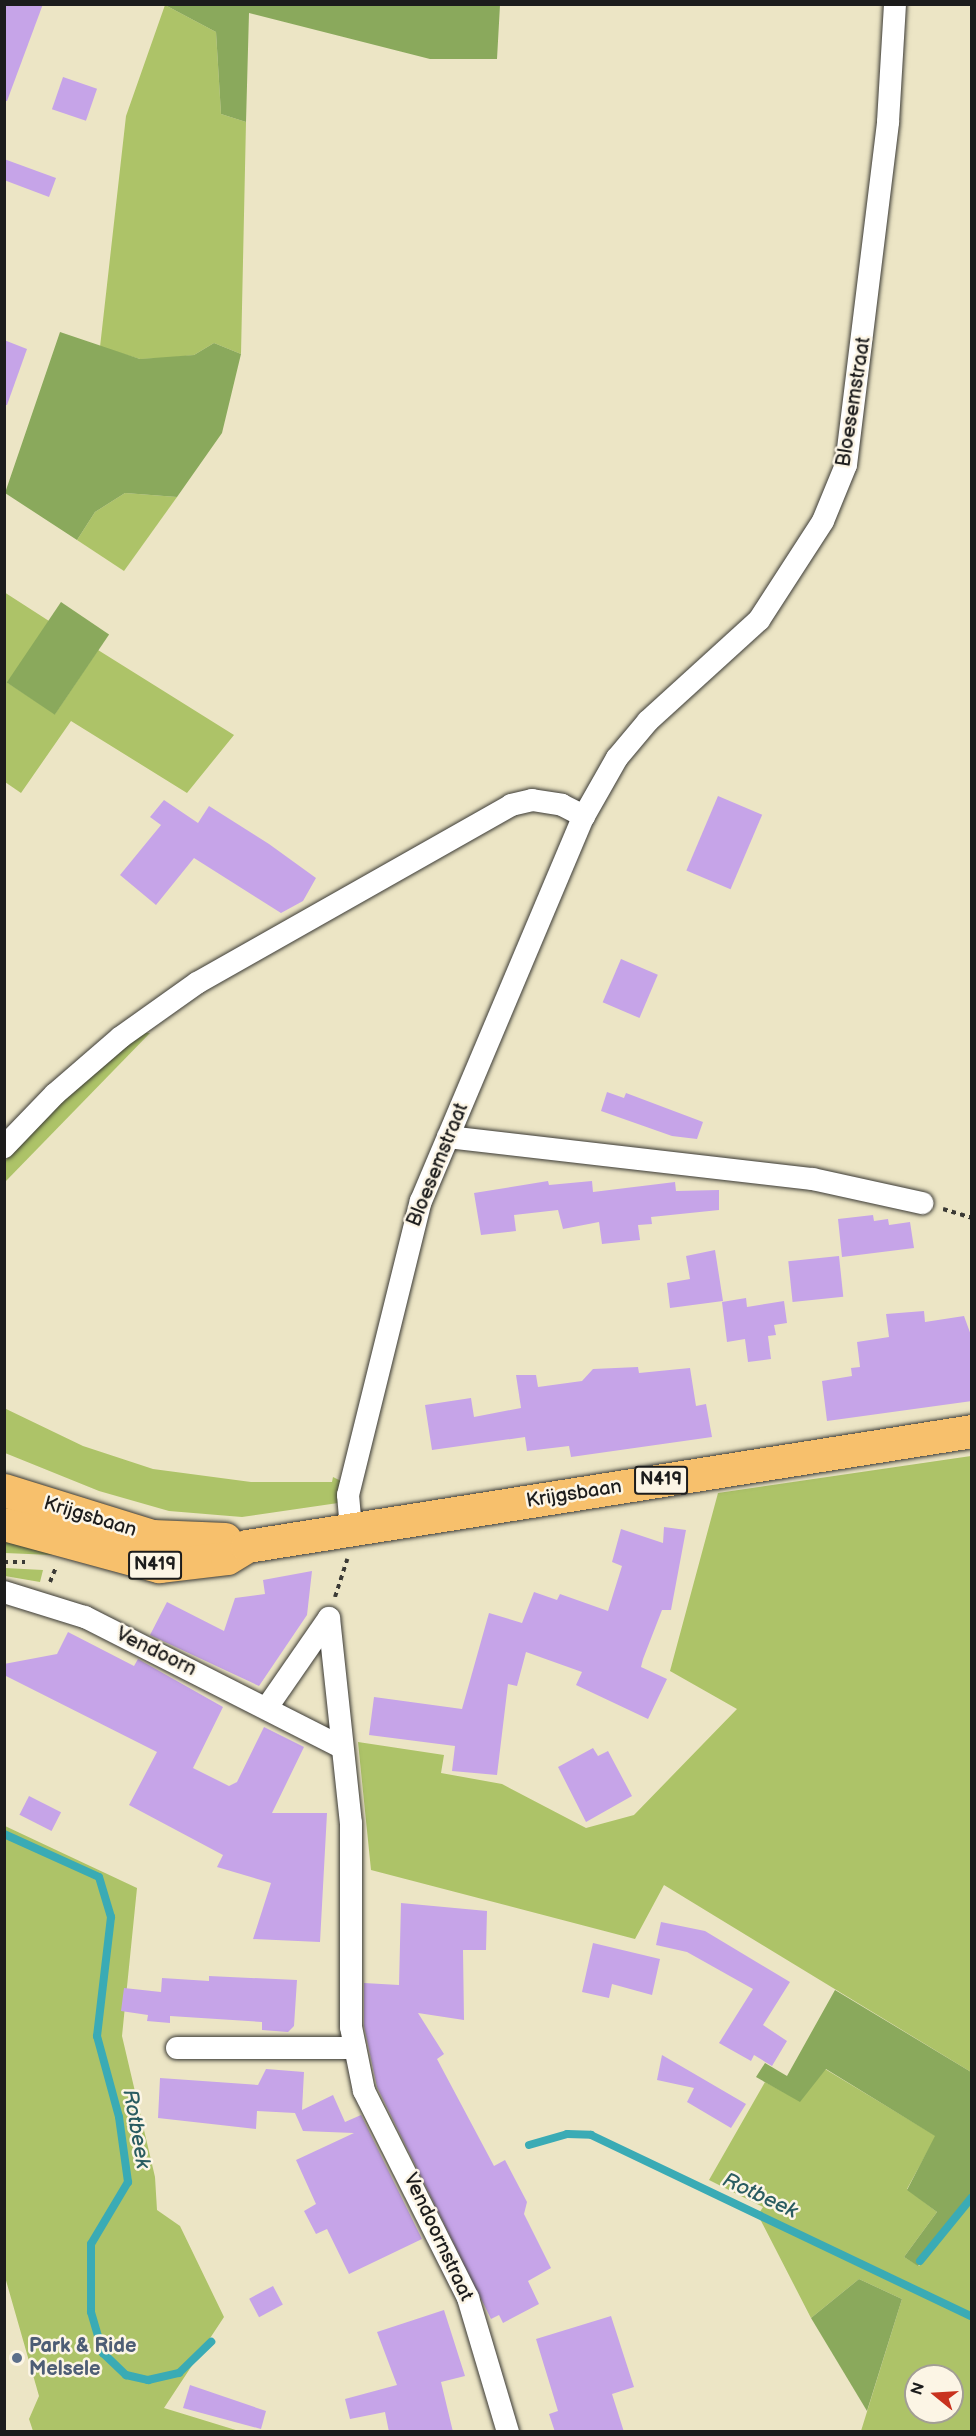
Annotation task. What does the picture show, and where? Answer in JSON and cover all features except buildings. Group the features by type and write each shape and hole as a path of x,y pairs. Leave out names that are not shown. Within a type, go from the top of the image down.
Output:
{"main road":[{"name":"Krijgsbaan","path":"4,1524 159,1566 227,1558 247,1546 972,1431"},
{"name":"Krijgsbaan","path":"4,1490 152,1536 222,1539 247,1546"}],"street":[{"name":"Bloesemstraat","path":"351,1529 348,1495 408,1245 448,1137 584,816 617,758 648,721 759,620 823,521 846,465 888,122 895,4"},
{"path":"4,1147 55,1094 121,1037 228,966 511,805 532,800 562,805 584,816"},
{"path":"448,1137 813,1179 922,1203"},
{"name":"Vendoorn","path":"4,1592 43,1600 268,1707 341,1746"},
{"path":"268,1707 329,1618"},
{"path":"329,1618 341,1746"},
{"name":"Vendoornstraat","path":"341,1746 351,1823 355,2048 364,2091 468,2298 508,2432"},
{"path":"177,2048 355,2048"}],"path":[{"path":"329,1618 351,1529"}],"green space":[{"path":"165,5 216,32 221,114 246,122 241,354 214,343 194,355 140,359 100,347 126,116"},
{"path":"165,5 500,5 497,59 430,59 249,13 246,122 221,114 216,32"},
{"path":"60,332 140,359 194,355 214,343 241,354 222,433 177,497 125,493 95,512 77,540 5,493"},
{"path":"125,493 177,497 124,571 77,540 95,512"},
{"path":"4,592 49,621 8,683 55,714 98,650 234,735 187,793 71,721 21,793 5,782"},
{"path":"61,602 109,634 55,715 7,682"},
{"path":"141,1033 150,1033 5,1182 5,1161 78,1084"},
{"path":"4,1408 83,1446 153,1469 251,1482 332,1482 333,1477 341,1481 338,1503 242,1517 169,1511 99,1491 5,1453"},
{"path":"971,1456 971,2072 664,1885 635,1939 371,1870 358,1742 444,1755 441,1773 502,1784 586,1828 634,1815 737,1709 670,1671 718,1493"},
{"path":"4,1534 54,1549 52,1555 5,1553"},
{"path":"5,1568 43,1570 40,1582 5,1576"},
{"path":"5,1826 137,1888 122,2036 155,2177 157,2210 180,2226 224,2317 164,2408 239,2431 33,2431 29,2419 39,2396 5,2277"},
{"path":"835,1990 971,2072 971,2202 918,2266 904,2257 937,2212 907,2190 935,2136 826,2069 800,2102 756,2077 765,2063 787,2076"},
{"path":"825,2069 936,2136 907,2189 937,2212 904,2257 919,2266 971,2202 971,2431 861,2431 902,2299 859,2279 811,2318 758,2215 763,2207 709,2180 765,2082 800,2101"},
{"path":"859,2279 902,2299 867,2411 811,2318"}],"waterway":[{"name":"Rotbeek","path":"4,1834 99,1877 111,1917 97,2036 119,2117 128,2182 91,2244 91,2312 103,2353 126,2375 148,2380 179,2373 211,2342"},
{"name":"Rotbeek","path":"529,2145 567,2134 591,2135 972,2317"},
{"path":"920,2261 972,2197"}],"place":[{"name":"Park & Ride Melsele","path":"17,2358"}]}
